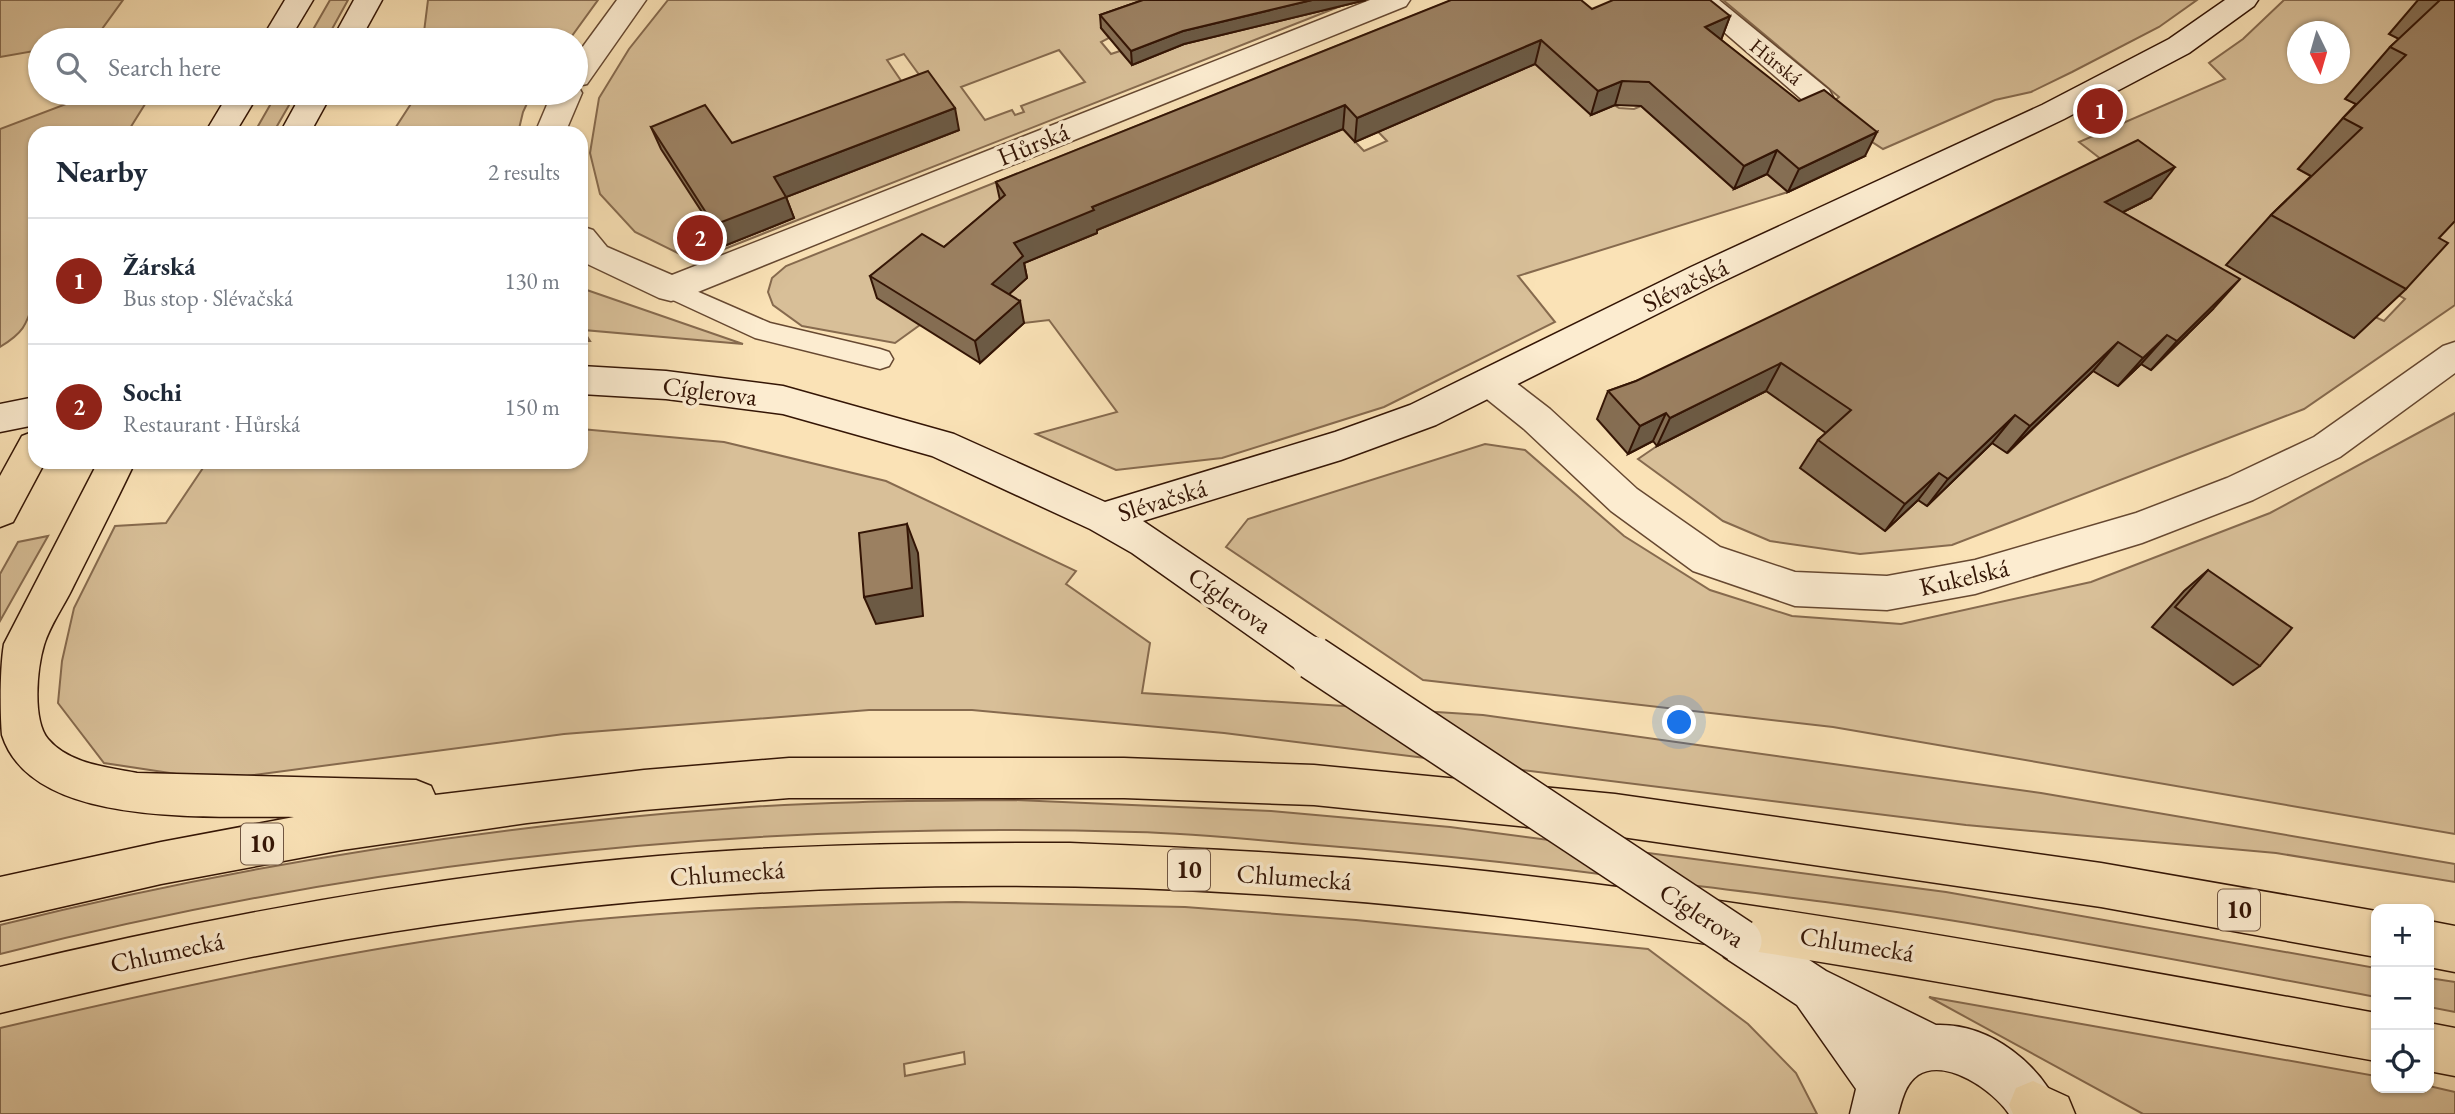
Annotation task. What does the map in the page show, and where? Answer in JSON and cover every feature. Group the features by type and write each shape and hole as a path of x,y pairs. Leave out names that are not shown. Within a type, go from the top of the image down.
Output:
{"main road":[{"path":"0,511 28,459"},
{"path":"113,469 24,643 14,674 10,700 12,725 21,745 37,762 73,779 99,787 137,793 527,803"},
{"name":"10","path":"0,899 162,863 329,832 527,803 789,778 1071,777 1314,785 1615,815 2101,885 2371,933"},
{"name":"Chlumecká","path":"0,990 213,940 390,910 561,886 728,872 885,864 1058,865 1238,873 1394,884 1574,902 1945,958 2371,1036"},
{"path":"2434,945 2455,948"},
{"path":"2434,1048 2455,1052"}],"street":[{"path":"282,28 299,0"},
{"path":"353,28 368,0"},
{"path":"588,60 632,0"},
{"name":"Hůrská","path":"671,289 1396,0"},
{"name":"Hůrská","path":"1702,0 1818,96"},
{"name":"Slévačská","path":"1104,518 1341,445 1423,415 1703,276 2053,112 2179,46 2244,0"},
{"path":"224,126 237,105"},
{"path":"299,126 310,105"},
{"path":"553,126 562,105"},
{"path":"588,246 595,255 671,289"},
{"name":"Kukelská","path":"1490,382 1537,419 1624,500 1707,559 1796,589 1887,593 1975,578 2142,527 2241,489 2328,447 2455,355"},
{"name":"Cíglerova","path":"588,380 666,384 790,402 941,444 1104,518 1146,542 1313,659 1810,987 1930,1047"},
{"path":"0,418 28,412"},
{"name":"Cíglerova","path":"1810,987 1877,1097"},
{"path":"1877,1097 1898,1060 1912,1051 1930,1047 1958,1049 1986,1061 2012,1079 2041,1111"}],"lane":[{"path":"671,289 764,331 880,359"}],"shaded area":[{"path":"0,0 123,0 103,28 28,28 28,52 0,57"},
{"path":"330,0 348,0 333,28 314,28"},
{"path":"428,0 598,0 578,28 424,28"},
{"path":"668,0 1356,0 694,261 635,232 600,194 590,153 599,98 629,49","holes":["1126,19 1184,44 1131,63 1120,51 1111,54 1101,42 1109,38 1101,28","1059,50 1085,82 1021,106 1024,112 1015,115 1012,110 985,120 961,87","904,54 920,76 902,82 887,60","765,198 793,218 696,257 682,230"]},
{"path":"1452,0 1619,108 1634,109 1641,106 1734,189 1767,174 1788,192 1518,276 1555,322 1384,407 1222,458 1116,470 1036,434 1117,412 1049,320 1024,323 996,306 920,325 895,343 802,326 773,305 768,292 772,278 786,266","holes":["1231,115 1271,158 1208,185 1170,141","1363,116 1387,141 1364,151 1340,126"]},
{"path":"1723,0 2197,0 2159,27 2031,92 1995,100 1883,149 1823,110 1839,97"},
{"path":"2284,0 2427,0 2389,34 2407,42 2346,99 2364,108 2323,151 2318,149 2298,169 2318,180 2248,245 2267,256 2246,276 2354,338 2373,316 2384,321 2405,299 2369,278 2377,270 2384,274 2421,234 2431,239 2450,218 2415,199 2422,192 2430,195 2455,169 2455,305 2304,409 1952,545 1860,554 1770,541 1723,521 1638,459 1657,446 2151,198 2079,142 2225,79 2209,63 2243,39","holes":["2121,255 2204,304 2179,329 2187,335 2151,370 2141,364 2118,386 2069,355 2048,375 2072,391 2008,453 1983,437 1960,458 1969,465 1927,506 1918,500 1885,531 1801,468 1833,438 1818,427 1887,367 1910,383 1931,361 1996,306 2020,320 2077,268 2094,279"]},
{"path":"63,105 144,105 131,126 28,126 28,319 23,328 0,347 0,129"},
{"path":"270,105 289,105 277,126 258,126"},
{"path":"410,105 526,105 520,126 397,126"},
{"path":"588,290 743,344 588,330"},
{"path":"2455,413 2455,834 1833,727 1423,680 1226,547 1248,519 1485,444 1525,450 1624,536 1710,590 1792,616 1901,624 2091,582 2270,513"},
{"path":"588,430 724,442 886,481 1076,571 1066,584 1150,643 1142,693 1483,715 2041,793 2455,864 2455,882 2276,853 1966,825 1224,733 972,710 869,710 564,734 216,780 104,763 58,703 62,661 74,608 115,526 166,523 202,469 588,469"},
{"path":"48,536 0,621 0,574 18,542"},
{"path":"1015,800 1271,811 1450,827 1946,892 2371,967 2371,996 2034,934 1846,905 1459,858 1219,836 1135,832 991,830 847,833 705,840 563,853 422,870 281,893 140,921 0,954 0,925 91,903 273,866 549,825 735,808"},
{"path":"906,903 1185,907 1356,920 1648,949 1748,1024 1796,1073 1817,1114 0,1114 0,1028 278,967 489,932 659,914","holes":["964,1052 965,1064 905,1076 904,1064"]},
{"path":"2434,979 2455,982 2455,1012 2434,1008"},
{"path":"1929,997 2371,1075 2371,1093 2434,1093 2434,1087 2455,1092 2455,1114 2143,1114"}],"building":[{"path":"1143,0 1312,0 1183,31 1131,51 1100,15"},
{"path":"1451,0 1581,0 1592,9 1613,0 1710,0 1730,16 1705,27 1799,101 1824,90 1877,132 1799,169 1777,150 1744,166 1649,82 1622,81 1598,91 1541,40 1357,118 1345,105 1092,207 1094,210 1014,243 1023,256 992,284 1020,301 975,341 870,276 922,234 944,247 1005,195 996,182"},
{"path":"2440,0 2455,0 2455,221 2439,238 2448,243 2406,289 2271,215 2362,128 2343,118 2406,55 2390,47"},
{"path":"928,71 955,108 774,177 786,197 714,225 651,127 705,105 732,143"},
{"path":"2138,140 2175,167 2105,202 2240,279 2177,341 2167,335 2143,358 2118,342 2030,426 2015,415 1948,479 1939,473 1905,504 1818,440 1851,410 1781,363 1670,418 1666,413 1640,426 1608,391 1636,381"},
{"path":"907,524 912,588 864,597 859,533"},
{"path":"2208,570 2292,628 2260,666 2175,607"}],"place":[{"name":"Žárská","path":"2100,111"},
{"name":"Sochi","path":"700,238"}]}
